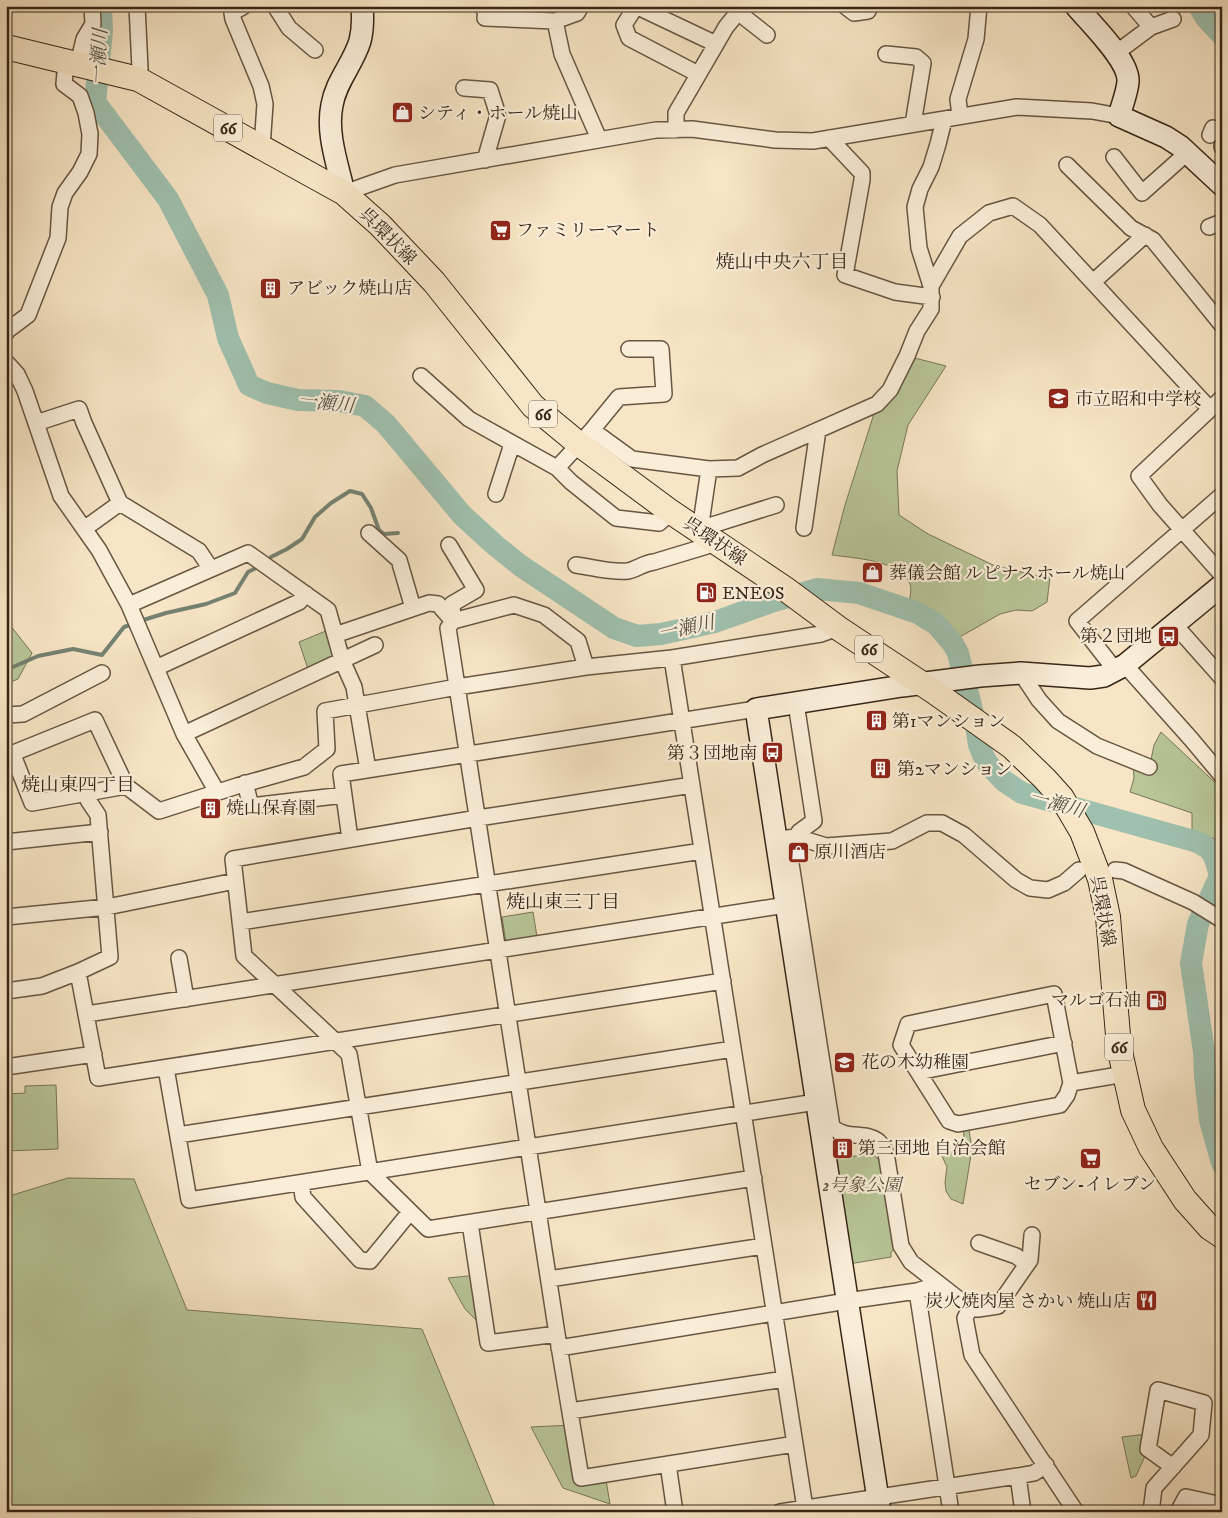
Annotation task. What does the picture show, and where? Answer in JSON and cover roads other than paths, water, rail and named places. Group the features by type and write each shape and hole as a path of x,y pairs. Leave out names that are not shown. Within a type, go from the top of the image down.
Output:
{"main road":[{"name":"呉環状線","path":"6,48 138,79 344,193 380,225 434,282 533,406 585,437 668,510 784,588 838,628 1012,747 1045,779 1062,798 1082,832 1100,879 1108,917 1119,1047 1134,1110 1151,1148 1185,1200 1210,1228 1222,1236"}],"street":[{"path":"6,333 28,315 58,238 60,207 65,193 80,172 89,154 90,134 86,112 80,96 64,84 76,63 84,39 93,24 92,6"},
{"path":"137,6 140,69 138,79"},
{"path":"244,6 232,13 265,104 262,147"},
{"path":"275,6 289,28 315,50"},
{"path":"362,6 363,22 359,42 337,86 331,106 331,130 344,193 395,175 656,130 692,129 775,140 813,141 1017,107 1092,111 1119,116 1166,136 1222,185"},
{"path":"482,6 486,13 484,18 556,21 577,13 581,6"},
{"path":"698,74 629,38 624,25 636,6 716,44"},
{"path":"845,6 854,13 868,10 870,6"},
{"path":"960,116 958,99 976,39 979,6"},
{"path":"1076,6 1116,53 1128,71 1128,83 1119,116"},
{"path":"1133,6 1151,27"},
{"path":"676,130 676,113 726,27 741,10 767,35"},
{"path":"1116,53 1151,27 1173,19"},
{"path":"556,21 562,54 599,139"},
{"path":"886,54 916,56 922,63 913,124"},
{"path":"464,88 490,90 496,108 498,115 485,160"},
{"path":"585,437 632,459 709,469 738,468 877,404 890,390 908,356 917,331 931,309 931,291 919,248 915,207 933,159 944,120"},
{"path":"829,138 862,173 845,275 895,292 931,291"},
{"path":"1114,157 1142,193 1187,153"},
{"path":"1067,164 1131,228 1153,240 1222,325"},
{"path":"931,291 960,236 989,213 1013,206 1040,225 1210,408"},
{"path":"1093,282 1145,236"},
{"path":"556,468 619,397 664,394 667,348 629,349"},
{"path":"6,362 17,374 61,496 99,550 133,615 184,734 217,792"},
{"path":"421,376 469,419 556,468 616,518 659,523 666,516 668,510"},
{"path":"1222,398 1139,476 1160,505 1222,575"},
{"path":"36,423 79,409 120,502 200,551 211,569"},
{"path":"804,528 818,430"},
{"path":"496,494 512,444"},
{"path":"705,534 709,469"},
{"path":"1222,495 1077,621 1120,668 1191,739 1222,776"},
{"path":"84,529 120,502"},
{"path":"576,564 616,571 630,570 645,562 654,562 705,534 776,505"},
{"path":"369,533 399,560 413,608"},
{"path":"449,546 476,590 452,604 453,621 448,628 558,1341 581,1478 795,1444"},
{"path":"133,615 211,569 248,553 328,610 342,660 354,687 368,770"},
{"path":"350,839 341,774 980,676 1021,673 1090,678 1104,676 1120,668 1222,585"},
{"path":"156,668 299,602 306,594"},
{"path":"335,635 429,603 438,604 453,621"},
{"path":"453,621 514,605 544,615 578,641 586,667"},
{"path":"1174,624 1222,678"},
{"path":"126,786 32,803 10,755 94,720 126,786 159,811 244,783 304,767 327,749 325,711 458,687 586,667 672,658 821,634 838,628"},
{"path":"184,734 375,645"},
{"path":"672,658 806,1508"},
{"path":"6,715 23,714 102,673"},
{"path":"1021,673 1039,700 1058,720 1097,746 1149,767"},
{"path":"796,703 814,821 799,832 797,837"},
{"path":"756,710 879,1504"},
{"path":"244,783 250,806 344,795"},
{"path":"692,785 233,858 244,956 349,1054 370,1172 428,1229 754,1178"},
{"path":"6,991 42,986 110,957 98,816 88,800 88,794"},
{"path":"1032,1235 1030,1260 998,1306 978,1309 970,1308 911,1262 902,1246 886,1152 878,1142 867,1137 839,1133 832,1127 787,838 797,837 826,846 892,841 927,822 942,823 964,835 1016,880 1030,888 1048,890 1064,883 1080,870"},
{"path":"6,842 100,832"},
{"path":"240,922 702,851"},
{"path":"1115,870 1124,871 1193,902 1222,920"},
{"path":"6,918 106,907 236,881"},
{"path":"87,1014 786,905"},
{"path":"180,958 186,999"},
{"path":"78,972 98,1078 723,981"},
{"path":"1054,994 1071,1083 1067,1094 1060,1104 958,1124 949,1122 918,1072 901,1046 908,1024 1054,994"},
{"path":"918,1072 1064,1043"},
{"path":"178,1135 733,1049"},
{"path":"6,1067 94,1054"},
{"path":"166,1068 189,1200 816,1102"},
{"path":"1071,1083 1125,1074"},
{"path":"301,1183 303,1197 360,1260 370,1260 410,1212"},
{"path":"470,1223 488,1343 558,1341 917,1291 939,1284"},
{"path":"979,1243 1016,1256 1027,1264"},
{"path":"549,1279 764,1246"},
{"path":"917,1291 951,1512"},
{"path":"970,1308 965,1318 972,1355 1076,1512"},
{"path":"570,1411 785,1379"},
{"path":"1151,1512 1154,1488 1200,1436 1204,1403 1158,1390 1148,1449 1173,1466"},
{"path":"668,1464 675,1512"},
{"path":"780,1512 806,1508 879,1504 947,1486 1034,1473 1046,1464"},
{"path":"1018,1476 1023,1512"},
{"path":"1178,1512 1186,1497 1222,1505"}],"waterway":[{"name":"一瀬川","path":"101,6 102,31 95,102 168,199 218,295 228,338 249,385 267,393 298,400 339,401 365,406 386,424 462,515 496,546 521,566 614,628 637,636 661,634 715,622 771,602 817,589 859,593 918,613 936,624 958,653 979,745 988,764 1004,781 1022,793 1194,841 1210,850 1215,858 1220,876 1198,924 1191,963 1204,1052 1210,1120 1222,1163"},
{"path":"1199,6 1206,18 1222,35"},
{"path":"271,557 302,539 315,517 331,503 350,491 362,494 371,508 379,530 384,534 398,533"},
{"path":"140,621 206,604 235,593 248,572 254,569"},
{"path":"6,670 38,656 73,649 102,655 124,627 133,624"}],"place":[{"name":"シティ・ホール焼山","path":"402,113"},
{"name":"ファミリーマート","path":"500,230"},
{"name":"アビック焼山店","path":"271,288"},
{"name":"市立昭和中学校","path":"1059,399"},
{"name":"葬儀会館 ルピナスホール焼山","path":"873,573"},
{"name":"ENEOS","path":"706,593"},
{"name":"第２団地","path":"1168,636"},
{"name":"第1マンション","path":"876,721"},
{"name":"第３団地南","path":"773,753"},
{"name":"第2マンション","path":"881,769"},
{"name":"焼山保育園","path":"210,808"},
{"name":"原川酒店","path":"798,852"},
{"name":"マルゴ石油","path":"1157,1000"},
{"name":"花の木幼稚園","path":"845,1062"},
{"name":"第三団地 自治会館","path":"842,1148"},
{"name":"セブン-イレブン","path":"1090,1159"},
{"name":"炭火焼肉屋 さかい 焼山店","path":"1147,1301"}],"district":[{"name":"焼山中央六丁目","path":"782,261"},
{"name":"焼山東四丁目","path":"78,784"},
{"name":"焼山東三丁目","path":"563,901"}],"park label":[{"name":"2号象公園","path":"862,1185"}]}
